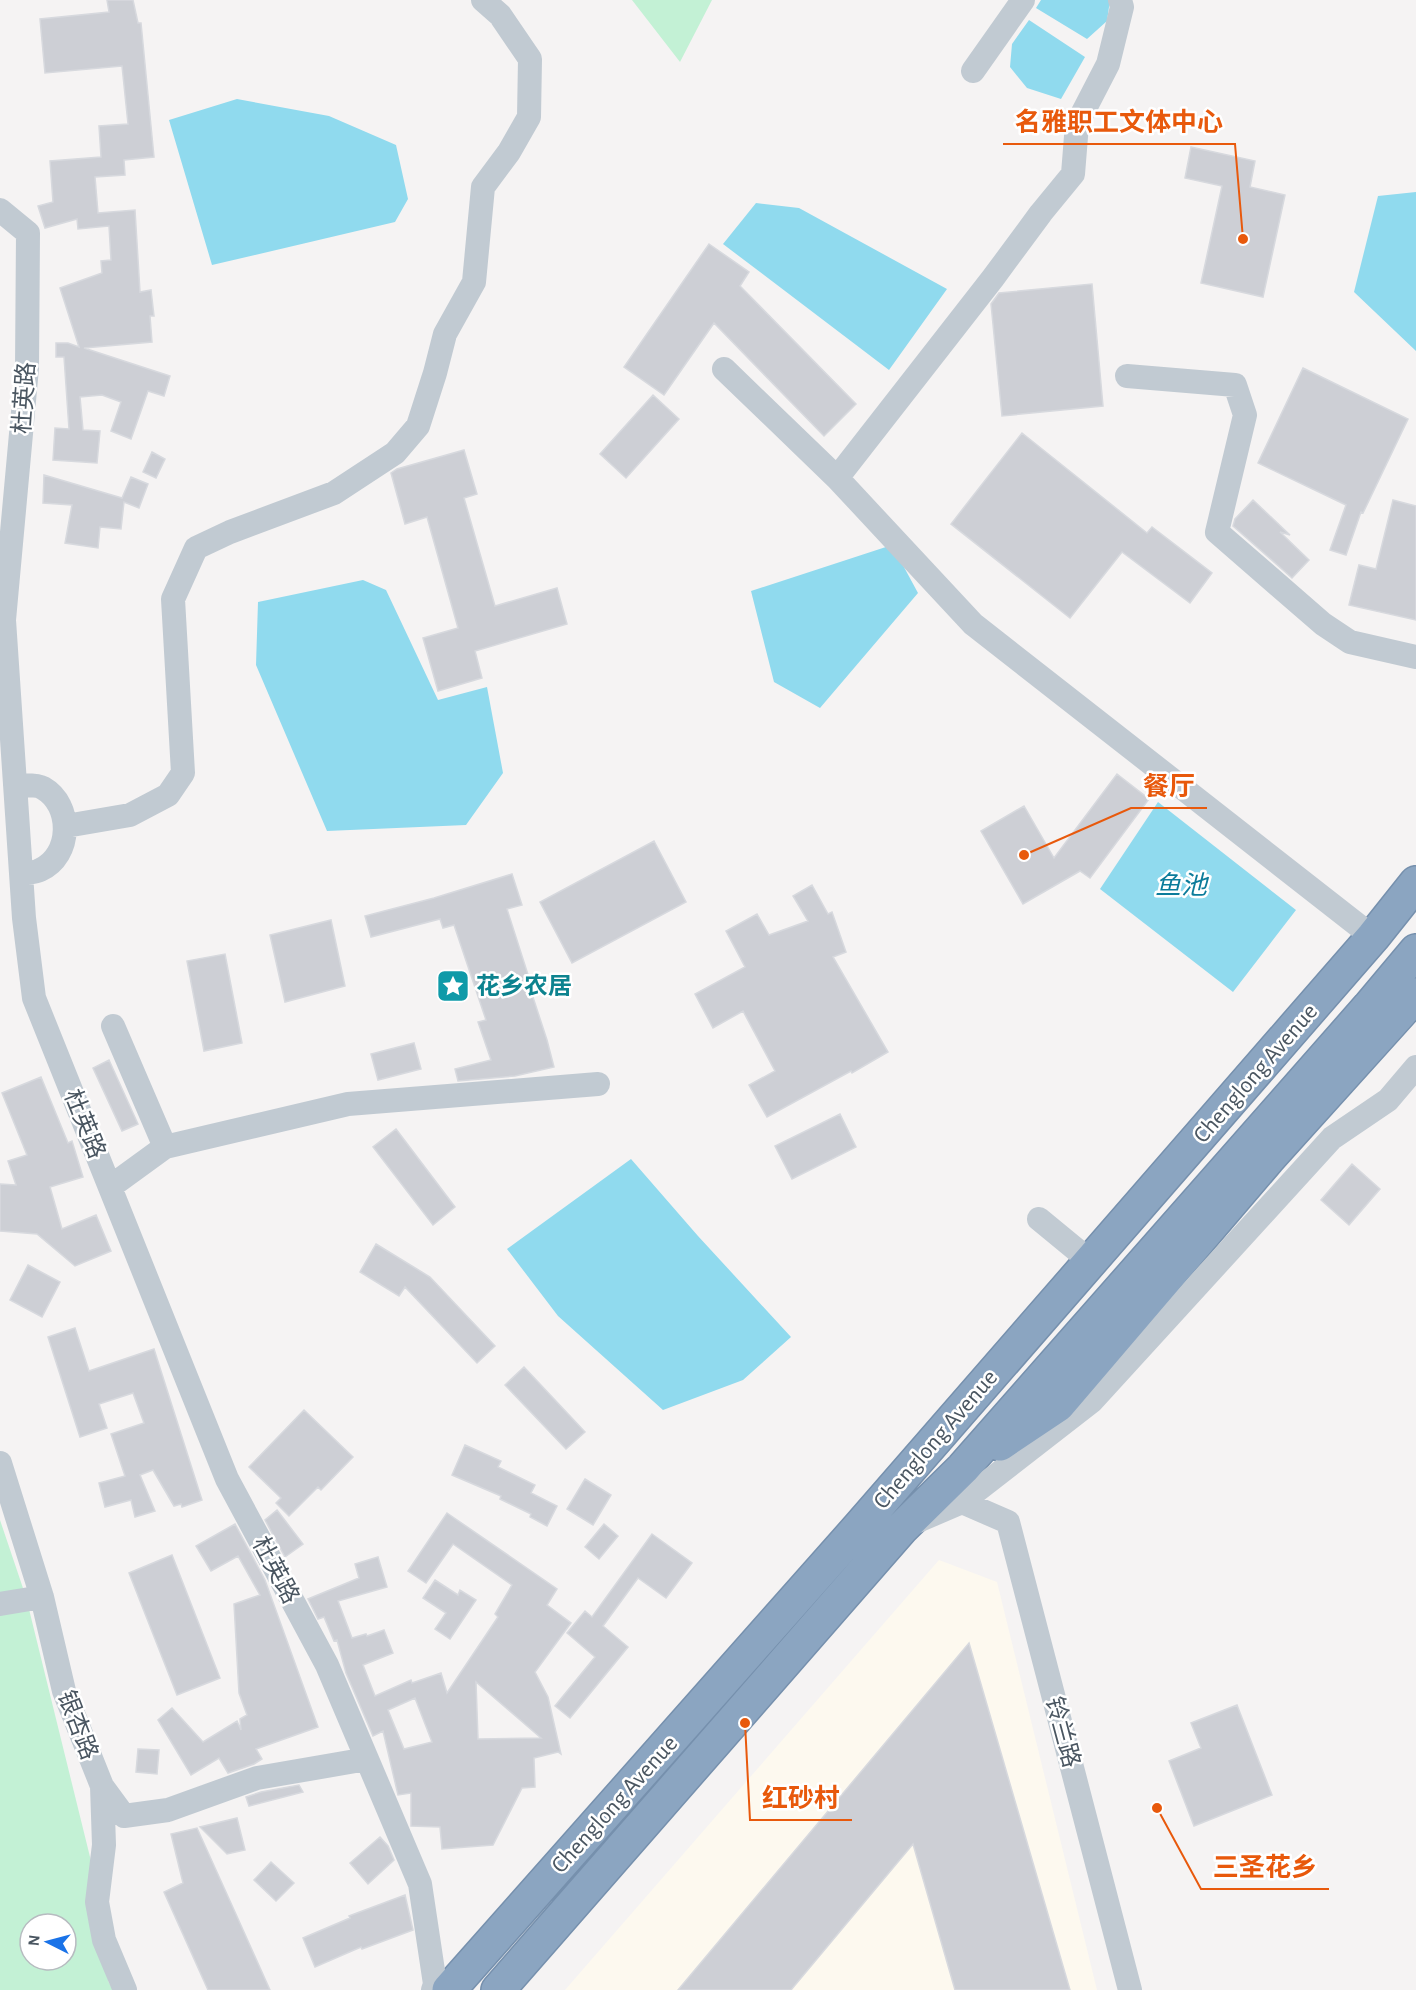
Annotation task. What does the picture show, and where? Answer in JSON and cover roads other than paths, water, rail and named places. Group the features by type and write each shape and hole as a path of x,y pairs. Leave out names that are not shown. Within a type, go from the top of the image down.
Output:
{"highway":[{"name":"Chenglong Avenue","path":"448,1990 861,1526 1373,937 1416,883"},
{"name":"Chenglong Avenue","path":"498,1990 902,1528 963,1468 1370,1007 1416,951"},
{"path":"963,1468 1058,1405 1268,1159 1416,995"}],"street":[{"path":"66,826 130,815 168,795 183,773 173,599 196,548 230,532 334,493 396,453 418,426 445,334 474,282 483,187 509,152 529,117 530,59 500,15 483,0"},
{"path":"973,71 1023,0"},
{"path":"837,478 1073,174 1077,124 1107,64 1122,7 1120,0"},
{"name":"杜英路","path":"0,210 27,233 27,368 4,620 21,873 34,998 227,1479 327,1665 420,1884 435,1984 433,1990"},
{"path":"724,369 837,478 974,624 1373,937"},
{"path":"1127,376 1235,385 1245,415 1217,532 1323,624 1350,642 1416,657"},
{"path":"15,785 41,786 55,797 66,826 62,845 51,862 39,871 21,873"},
{"path":"113,1026 165,1147"},
{"path":"902,1528 962,1502 1092,1401 1332,1138 1388,1100 1416,1067"},
{"path":"110,1187 165,1147 348,1104 598,1084"},
{"path":"1039,1219 1090,1261"},
{"name":"银杏路","path":"0,1463 42,1597 64,1691 102,1786 104,1845 97,1902 104,1940 124,1990"},
{"name":"铃兰路","path":"962,1502 1008,1522 1130,1990"},
{"path":"0,1604 42,1597"},
{"path":"102,1786 124,1816 168,1810 257,1778 367,1759"}],"water":[{"path":"1041,0 1110,0 1107,21 1087,39 1036,8"},
{"path":"1029,20 1085,57 1061,99 1027,88 1010,67 1012,44"},
{"path":"237,99 329,116 396,145 408,199 395,222 212,265 169,120"},
{"path":"1416,192 1416,351 1354,292 1378,196"},
{"path":"756,203 799,208 947,289 889,370 723,244"},
{"path":"892,545 918,593 820,708 774,682 751,591"},
{"path":"363,580 386,590 438,700 487,687 503,773 466,825 327,831 256,665 258,602"},
{"name":"鱼池","path":"1158,802 1296,910 1233,992 1100,889"},
{"path":"631,1159 791,1337 743,1380 663,1410 558,1316 507,1249"}],"place":[{"name":"名雅职工文体中心","path":"1243,239"},
{"name":"餐厅","path":"1024,855"},
{"name":"花乡农居","path":"453,986"},
{"name":"红砂村","path":"745,1723"},
{"name":"三圣花乡","path":"1157,1808"}]}
